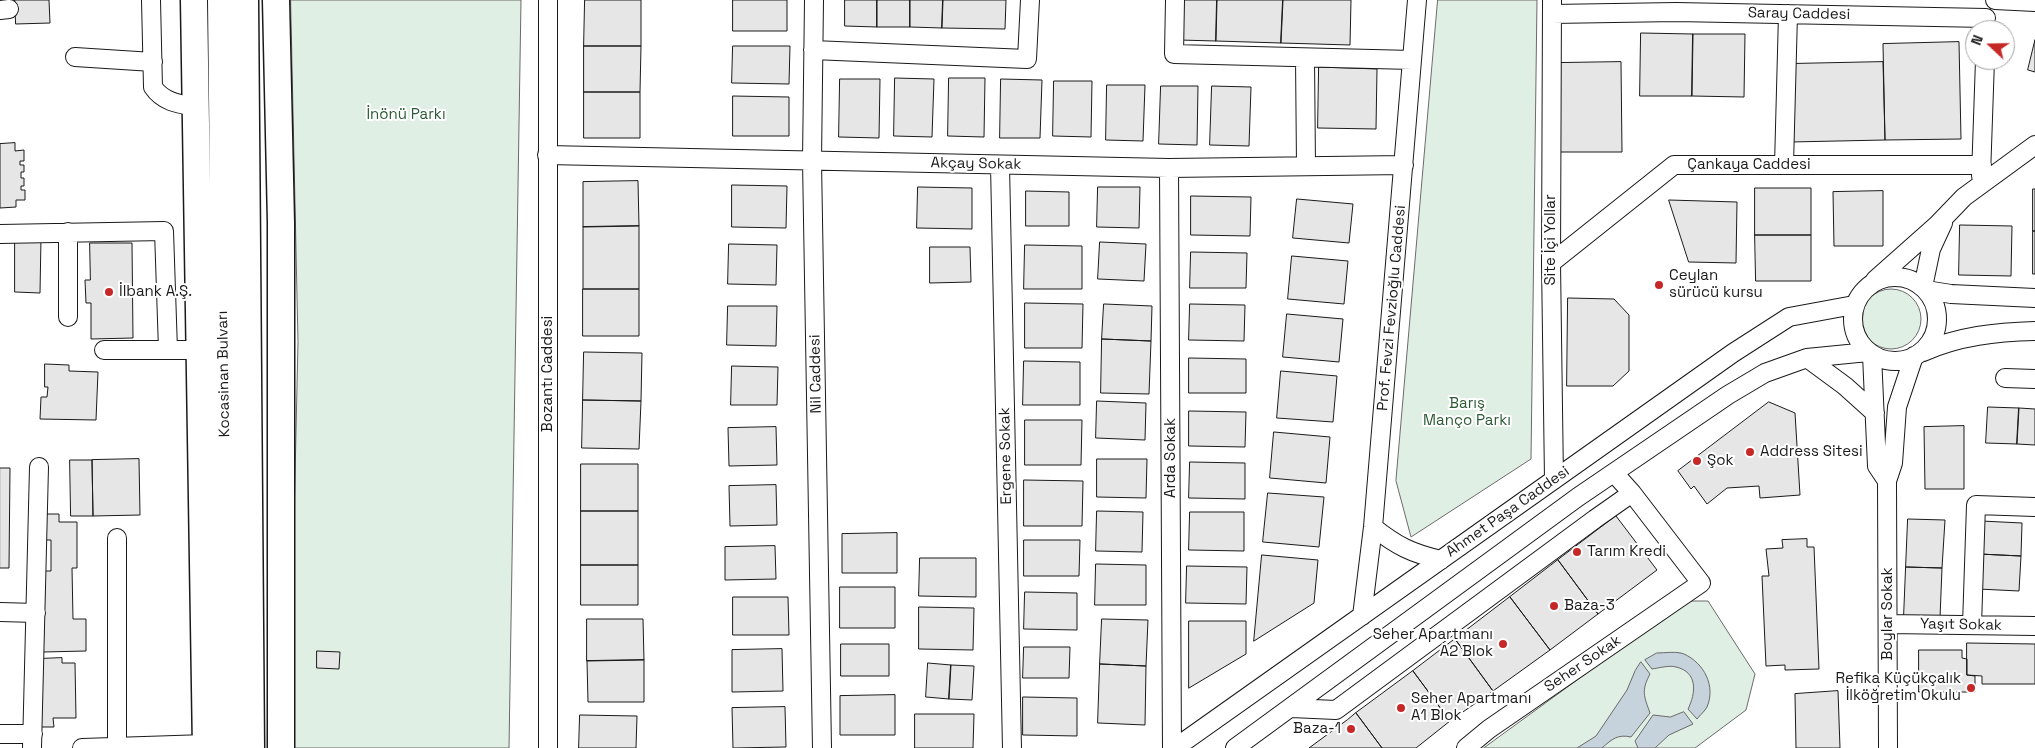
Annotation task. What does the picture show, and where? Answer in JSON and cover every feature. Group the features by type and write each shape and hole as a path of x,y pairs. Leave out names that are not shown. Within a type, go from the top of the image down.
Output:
{"highway":[{"path":"194,0 196,108 224,351 281,598"},
{"name":"Kocasinan Bulvarı","path":"214,747 224,351 221,0"},
{"name":"Kocasinan Bulvarı","path":"245,0 224,351 251,748"},
{"path":"276,0 281,223 281,748"},
{"path":"214,747 204,598 224,351"}],"street":[{"path":"151,0 153,88 157,93 173,103 196,108"},
{"name":"Bozantı Caddesi","path":"548,0 548,748"},
{"name":"Nil Caddesi","path":"814,0 812,161 822,748"},
{"path":"813,50 1027,59 1030,0"},
{"path":"1175,0 1174,54 1412,60"},
{"name":"Prof. Fevzi Fevzioğlu Caddesi","path":"1362,616 1373,527 1417,0"},
{"path":"1988,20 1996,0 2035,2"},
{"name":"Saray Caddesi","path":"1552,7 1676,6 1965,23"},
{"name":"Site İçi Yollar","path":"1552,7 1551,263 1554,480"},
{"path":"1784,165 1788,14"},
{"path":"75,57 153,62"},
{"path":"1305,58 1306,166"},
{"path":"1981,184 1985,70"},
{"path":"2035,145 1981,184 1948,211 1936,225 1862,291 1854,305 1852,318 1854,333 1858,341 1870,354 1890,361 1900,361 1958,339 1987,334 2035,331"},
{"name":"Akçay Sokak","path":"547,154 1170,168 1404,165"},
{"name":"Ergene Sokak","path":"1000,165 1012,748"},
{"name":"Çankaya Caddesi","path":"1551,263 1674,165 1982,165"},
{"name":"Arda Sokak","path":"1170,168 1173,748"},
{"path":"1915,356 1929,344 1936,326 1935,307 1924,288 1931,249 1948,211"},
{"path":"0,234 164,230 168,350"},
{"path":"68,232 68,317"},
{"path":"1873,282 1882,278 1896,276 1912,280 1924,288 1951,294 2035,298"},
{"name":"Ahmet Paşa Caddesi","path":"1173,748 1733,353 1789,317 1854,305"},
{"path":"104,350 224,351"},
{"name":"Ahmet Paşa Caddesi","path":"1235,748 1614,473 1728,395 1765,373 1807,358 1870,354"},
{"name":"Boylar Sokak","path":"1870,354 1877,466 1886,480"},
{"name":"Boylar Sokak","path":"1888,748 1886,480 1893,463 1897,407 1915,356"},
{"path":"1807,358 1845,386 1875,413"},
{"path":"2005,378 2035,379"},
{"path":"0,734 33,741 39,467"},
{"path":"1291,708 1336,710 1595,518 1632,493 1614,473"},
{"name":"Seher Sokak","path":"1466,748 1489,729 1701,583 1632,493"},
{"path":"1972,625 1976,505 2035,507"},
{"path":"1373,527 1394,543 1417,555 1441,560"},
{"path":"116,538 116,747"},
{"path":"0,612 36,613"},
{"name":"Yaşıt Sokak","path":"1888,624 2035,626"},
{"path":"82,748 214,747"}],"green space":[{"name":"İnönü Parkı","path":"291,0 521,0 509,748 289,748 298,342"},
{"name":"Barış Manço Parkı","path":"1438,0 1537,0 1531,459 1411,537 1396,481"},
{"path":"1891,289 1907,294 1912,298 1916,303 1921,319 1916,335 1912,340 1907,344 1891,349 1875,344 1870,340 1866,335 1861,319 1866,303 1870,298 1875,294"},
{"path":"1686,601 1708,601 1755,674 1746,710 1695,748 1484,748"}],"shaded area":[{"path":"1674,652 1684,654 1702,669 1709,683 1710,691 1706,709 1697,719 1688,709 1694,690 1692,678 1688,673 1676,667 1667,666 1652,669 1645,660 1657,653"},
{"path":"1641,662 1650,674 1645,685 1644,694 1650,713 1631,737 1622,736 1615,738 1602,748 1577,748 1596,736 1627,690"},
{"path":"1684,712 1693,724 1669,735 1655,748 1638,748 1635,741 1653,715 1670,717"}],"building":[{"path":"15,0 49,0 50,23 16,24"},
{"path":"585,0 641,0 641,46 584,46"},
{"path":"733,0 787,0 787,31 733,31"},
{"path":"845,0 877,0 877,27 845,26"},
{"path":"877,0 910,0 910,27 877,27"},
{"path":"910,0 943,0 942,28 910,27"},
{"path":"943,0 1006,0 1005,29 942,28"},
{"path":"1180,0 1217,0 1216,41 1179,40"},
{"path":"1217,0 1283,0 1281,43 1216,41"},
{"path":"1283,0 1351,0 1350,45 1281,43"},
{"path":"1641,33 1693,34 1692,96 1640,96"},
{"path":"1693,34 1745,34 1744,97 1692,96"},
{"path":"2035,40 2035,72 2028,70"},
{"path":"1959,42 1961,139 1885,140 1883,44"},
{"path":"584,46 641,46 640,92 584,92"},
{"path":"733,46 790,46 789,84 732,83"},
{"path":"1621,62 1622,152 1557,152 1557,63"},
{"path":"1883,62 1885,140 1790,142 1788,64"},
{"path":"1319,67 1377,69 1376,129 1318,128"},
{"path":"895,78 934,79 932,137 894,136"},
{"path":"949,78 985,78 984,137 948,136"},
{"path":"840,79 880,79 879,138 839,137"},
{"path":"1001,79 1042,80 1040,138 1000,138"},
{"path":"1054,81 1092,81 1091,137 1053,136"},
{"path":"1107,85 1145,85 1143,141 1106,140"},
{"path":"1161,86 1198,86 1197,145 1159,144"},
{"path":"1212,86 1251,87 1249,146 1210,145"},
{"path":"584,92 640,92 640,138 584,138"},
{"path":"733,96 789,97 789,136 733,136"},
{"path":"15,143 15,151 24,150 24,161 20,161 20,165 24,165 24,172 21,172 21,178 24,178 24,186 21,186 21,190 25,190 25,200 16,200 16,207 0,208 0,144"},
{"path":"638,181 639,226 583,227 583,182"},
{"path":"732,185 787,186 786,228 732,227"},
{"path":"918,187 972,188 972,229 917,228"},
{"path":"1098,187 1140,187 1139,228 1097,227"},
{"path":"1755,188 1811,188 1811,235 1755,235"},
{"path":"2033,189 2035,189 2035,231 2033,231"},
{"path":"1026,191 1069,192 1069,226 1026,226"},
{"path":"1883,191 1883,246 1834,246 1833,192"},
{"path":"1191,196 1251,197 1250,236 1191,235"},
{"path":"1297,199 1353,204 1349,243 1293,238"},
{"path":"1669,200 1737,202 1736,263 1689,262"},
{"path":"1960,225 2012,226 2011,276 1959,275"},
{"path":"639,226 639,289 583,289 583,227"},
{"path":"2033,231 2035,231 2035,274 2033,274"},
{"path":"1755,235 1811,235 1811,281 1756,281"},
{"path":"15,238 41,238 40,293 15,292"},
{"path":"1100,242 1146,244 1144,281 1098,279"},
{"name":"İlbank A.Ş.","path":"90,243 132,243 133,338 91,339 91,303 86,303 85,280 90,280"},
{"path":"729,244 777,245 776,285 728,284"},
{"path":"1025,245 1082,246 1082,289 1024,289"},
{"path":"930,247 970,247 971,282 930,283"},
{"path":"1191,252 1247,253 1246,288 1190,288"},
{"path":"1292,256 1348,261 1344,304 1288,299"},
{"path":"583,289 639,289 639,336 583,336"},
{"path":"1568,298 1614,299 1629,315 1629,371 1613,386 1567,386"},
{"path":"1025,303 1083,304 1082,348 1025,348"},
{"path":"1104,304 1152,306 1151,341 1102,339"},
{"path":"1190,304 1245,305 1244,341 1189,340"},
{"path":"728,306 777,306 776,346 727,345"},
{"path":"1287,314 1343,319 1339,362 1283,357"},
{"path":"1102,339 1151,341 1149,394 1101,393"},
{"path":"584,352 642,353 641,401 583,400"},
{"path":"1189,358 1246,359 1246,393 1189,393"},
{"path":"1024,361 1080,362 1080,405 1023,405"},
{"path":"45,364 69,365 69,371 98,372 96,420 40,419 41,397 47,397 48,387 45,387"},
{"path":"732,366 778,367 777,405 731,405"},
{"path":"1281,371 1337,376 1333,422 1277,418"},
{"path":"583,400 641,401 639,449 582,448"},
{"path":"1097,401 1146,403 1145,440 1096,438"},
{"name":"Address Sitesi","path":"1769,402 1795,413 1800,495 1760,498 1759,486 1727,488 1707,504 1694,486 1691,489 1678,471"},
{"path":"1988,407 2019,408 2017,444 1986,443"},
{"path":"2019,408 2035,409 2035,445 2017,444"},
{"path":"1189,411 1246,412 1245,447 1189,446"},
{"path":"1025,420 1082,420 1081,465 1025,465"},
{"path":"1964,426 1964,489 1925,489 1924,427"},
{"path":"776,427 777,465 729,466 728,428"},
{"path":"1274,432 1330,437 1326,483 1270,478"},
{"path":"139,459 140,515 93,516 92,460"},
{"path":"1097,459 1147,459 1146,498 1097,497"},
{"path":"70,460 92,460 93,516 71,516"},
{"path":"1190,462 1245,463 1245,499 1189,498"},
{"path":"581,464 638,464 638,511 581,511"},
{"path":"0,468 10,468 9,568 0,568"},
{"path":"1024,480 1083,481 1082,526 1024,526"},
{"path":"776,485 777,525 730,526 729,486"},
{"path":"1268,493 1324,497 1319,547 1263,542"},
{"path":"581,511 638,511 638,565 581,565"},
{"path":"1097,511 1143,512 1142,552 1096,551"},
{"path":"1190,512 1244,512 1244,551 1189,550"},
{"path":"40,514 59,514 59,522 77,522 77,568 72,568 73,619 86,619 86,651 43,652 42,571 51,571 51,540 40,540"},
{"path":"1616,516 1657,570 1598,614 1558,560"},
{"path":"1908,519 1945,520 1942,568 1906,567"},
{"path":"1981,521 2022,523 2021,556 1979,554"},
{"path":"897,533 897,573 842,573 842,534"},
{"path":"1807,539 1807,547 1814,547 1819,669 1785,670 1785,665 1766,666 1762,576 1769,576 1766,549 1783,548 1782,540"},
{"path":"1024,540 1080,540 1079,576 1024,576"},
{"path":"775,546 776,579 725,580 725,547"},
{"path":"1979,554 2021,556 2019,591 1978,589"},
{"path":"1262,555 1318,560 1314,603 1254,641"},
{"path":"920,558 976,558 976,597 919,596"},
{"name":"Baza-3","path":"1558,560 1598,614 1550,650 1510,597"},
{"path":"1096,564 1146,565 1146,605 1095,605"},
{"path":"581,565 638,565 638,605 581,605"},
{"path":"1187,566 1247,567 1246,604 1186,603"},
{"path":"1906,567 1942,568 1940,618 1904,616"},
{"path":"840,587 895,587 895,628 840,628"},
{"path":"1025,592 1077,593 1077,630 1024,629"},
{"path":"733,597 788,597 789,635 733,635"},
{"name":"Seher Apartmanı A2 Blok","path":"1510,597 1550,650 1493,691 1455,639"},
{"path":"919,607 974,608 973,650 919,649"},
{"path":"587,619 643,619 644,660 587,661"},
{"path":"1102,619 1148,620 1146,666 1100,664"},
{"path":"1189,621 1246,621 1246,654 1189,688"},
{"path":"1455,639 1493,691 1450,721 1413,671"},
{"path":"1967,643 2035,644 2035,684 1982,684 1982,676 1967,675"},
{"path":"841,644 889,644 889,676 841,676"},
{"path":"1024,647 1070,647 1069,678 1023,678"},
{"path":"782,649 783,691 732,692 732,650"},
{"path":"1919,650 1962,650 1962,658 1967,659 1967,675 1975,676 1975,692 1919,692"},
{"path":"317,651 340,652 339,669 317,668"},
{"path":"62,658 62,663 75,663 76,718 53,718 54,727 38,727 37,659"},
{"path":"644,660 644,702 588,702 587,661"},
{"path":"928,663 951,665 949,699 926,697"},
{"path":"1100,664 1146,666 1145,725 1098,723"},
{"path":"951,665 974,666 972,700 949,699"},
{"name":"Seher Apartmanı A1 Blok","path":"1413,671 1450,721 1416,748 1382,748 1356,713"},
{"path":"1838,691 1840,748 1796,748 1795,694"},
{"path":"895,695 895,735 840,735 840,696"},
{"path":"1023,697 1077,698 1077,736 1023,735"},
{"path":"785,707 786,747 733,748 732,708"},
{"name":"Baza-1","path":"1356,713 1382,748 1309,748 1347,720"},
{"path":"915,714 974,714 973,748 915,748"},
{"path":"580,715 637,716 636,748 579,748"}],"place":[{"name":"Ceylan sürücü kursu","path":"1659,285"},
{"name":"İlbank A.Ş.","path":"109,292"},
{"name":"Address Sitesi","path":"1750,452"},
{"name":"Şok","path":"1697,461"},
{"name":"Tarım Kredi","path":"1577,552"},
{"name":"Baza-3","path":"1554,606"},
{"name":"Seher Apartmanı A2 Blok","path":"1503,644"},
{"name":"Refika Küçükçalık İlköğretim Okulu","path":"1971,688"},
{"name":"Seher Apartmanı A1 Blok","path":"1401,708"},
{"name":"Baza-1","path":"1351,729"}]}
